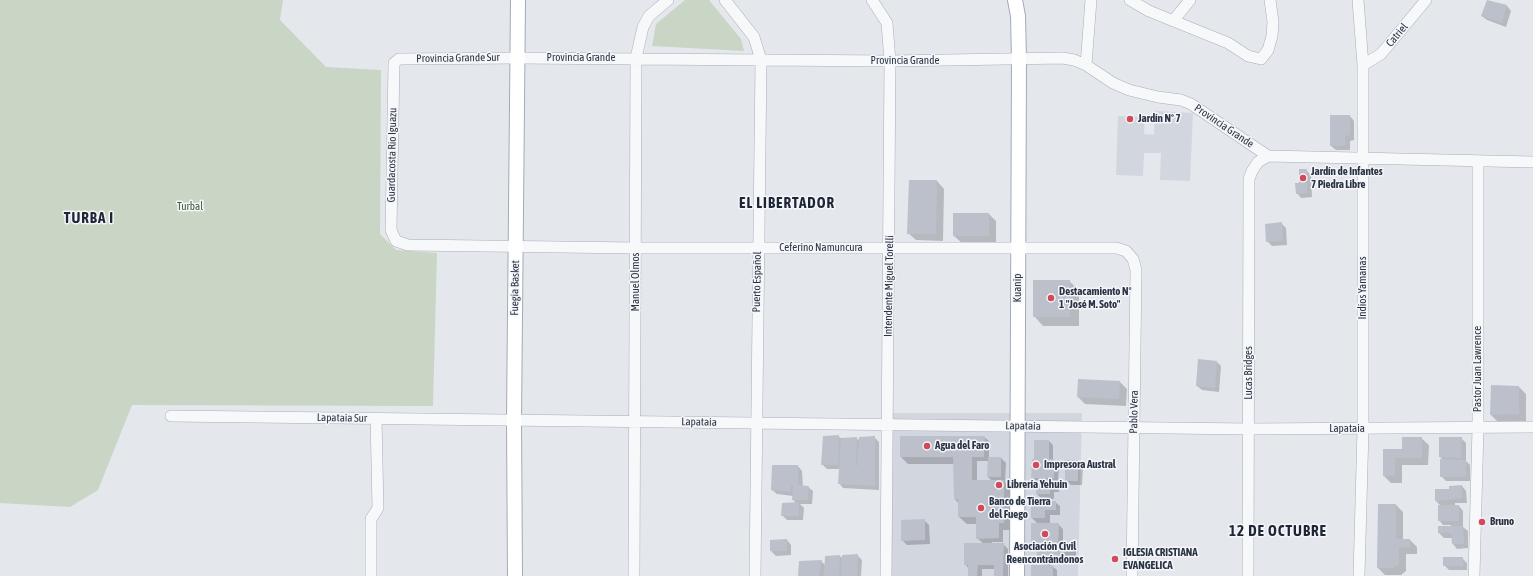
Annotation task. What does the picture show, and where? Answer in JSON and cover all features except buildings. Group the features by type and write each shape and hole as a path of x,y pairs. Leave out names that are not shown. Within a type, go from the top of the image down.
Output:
{"main road":[{"name":"Fuegia Basket","path":"515,576 514,420 518,0"},
{"name":"Kuanip","path":"1015,0 1018,16 1019,60 1017,576"}],"street":[{"name":"Manuel Olmos","path":"634,576 636,421 636,58 642,28 649,16 668,0"},
{"name":"Puerto Español","path":"725,0 754,37 761,60 757,248 755,576"},
{"name":"Intendente Miguel Torelli","path":"872,0 888,23 890,61 890,247 886,576"},
{"path":"1086,65 1091,0"},
{"path":"1130,0 1149,11 1228,43 1248,56 1261,59 1268,50 1272,36 1273,22 1270,0"},
{"path":"1173,21 1190,0"},
{"name":"Indios Yamanas","path":"1358,0 1363,65 1363,429 1360,576"},
{"name":"Catriel","path":"1363,65 1381,54 1426,0"},
{"name":"Provincia Grande","path":"517,58 890,61 1019,60 1063,58 1074,60 1086,65 1113,83 1129,90 1158,97 1181,100 1191,104 1268,156 1258,162 1252,171"},
{"name":"Provincia Grande Sur","path":"399,59 517,58"},
{"name":"Guardacosta Rio Iguazu","path":"399,59 394,63 391,230 396,241 408,245"},
{"path":"1268,156 1533,162"},
{"name":"Pastor Juan Lawrence","path":"1474,576 1478,428 1478,161"},
{"name":"Lucas Bridges","path":"1248,576 1249,180 1252,171"},
{"name":"Ceferino Namuncura","path":"408,245 636,248 1116,248 1126,251"},
{"name":"Pablo Vera","path":"1126,251 1133,259 1136,270 1132,576"},
{"name":"Lapataia Sur","path":"171,416 514,420"},
{"path":"370,576 371,519 378,508 376,418"},
{"name":"Lapataia","path":"514,420 1249,429 1533,427"}],"shaded area":[{"path":"1155,111 1193,113 1190,181 1160,180 1161,153 1144,153 1143,176 1116,175 1118,116 1145,117 1144,134 1154,135"},
{"path":"882,413 1082,413 1078,576 881,576"}],"green space":[{"name":"Turbal","path":"0,0 283,0 280,20 326,67 381,70 380,234 396,250 437,253 433,406 132,405 98,490 70,507 0,503"},
{"path":"685,0 709,0 741,39 744,51 652,46 656,24"}],"place":[{"name":"Jardín Nº 7","path":"1130,119"},
{"name":"Jardín de Infantes 7 Piedra Libre","path":"1303,178"},
{"name":"Destacamiento N° 1 \"José M. Soto\"","path":"1051,298"},
{"name":"Agua del Faro","path":"927,446"},
{"name":"Impresora Austral","path":"1036,465"},
{"name":"Librería Yehuin","path":"999,485"},
{"name":"Banco de Tierra del Fuego","path":"981,508"},
{"name":"Bruno","path":"1482,522"},
{"name":"Asociación Civil Reencontrándonos","path":"1045,534"},
{"name":"IGLESIA CRISTIANA EVANGELICA","path":"1115,559"}],"district":[{"name":"EL LIBERTADOR","path":"787,203"},
{"name":"TURBA I","path":"89,218"},
{"name":"12 DE OCTUBRE","path":"1278,531"}]}
